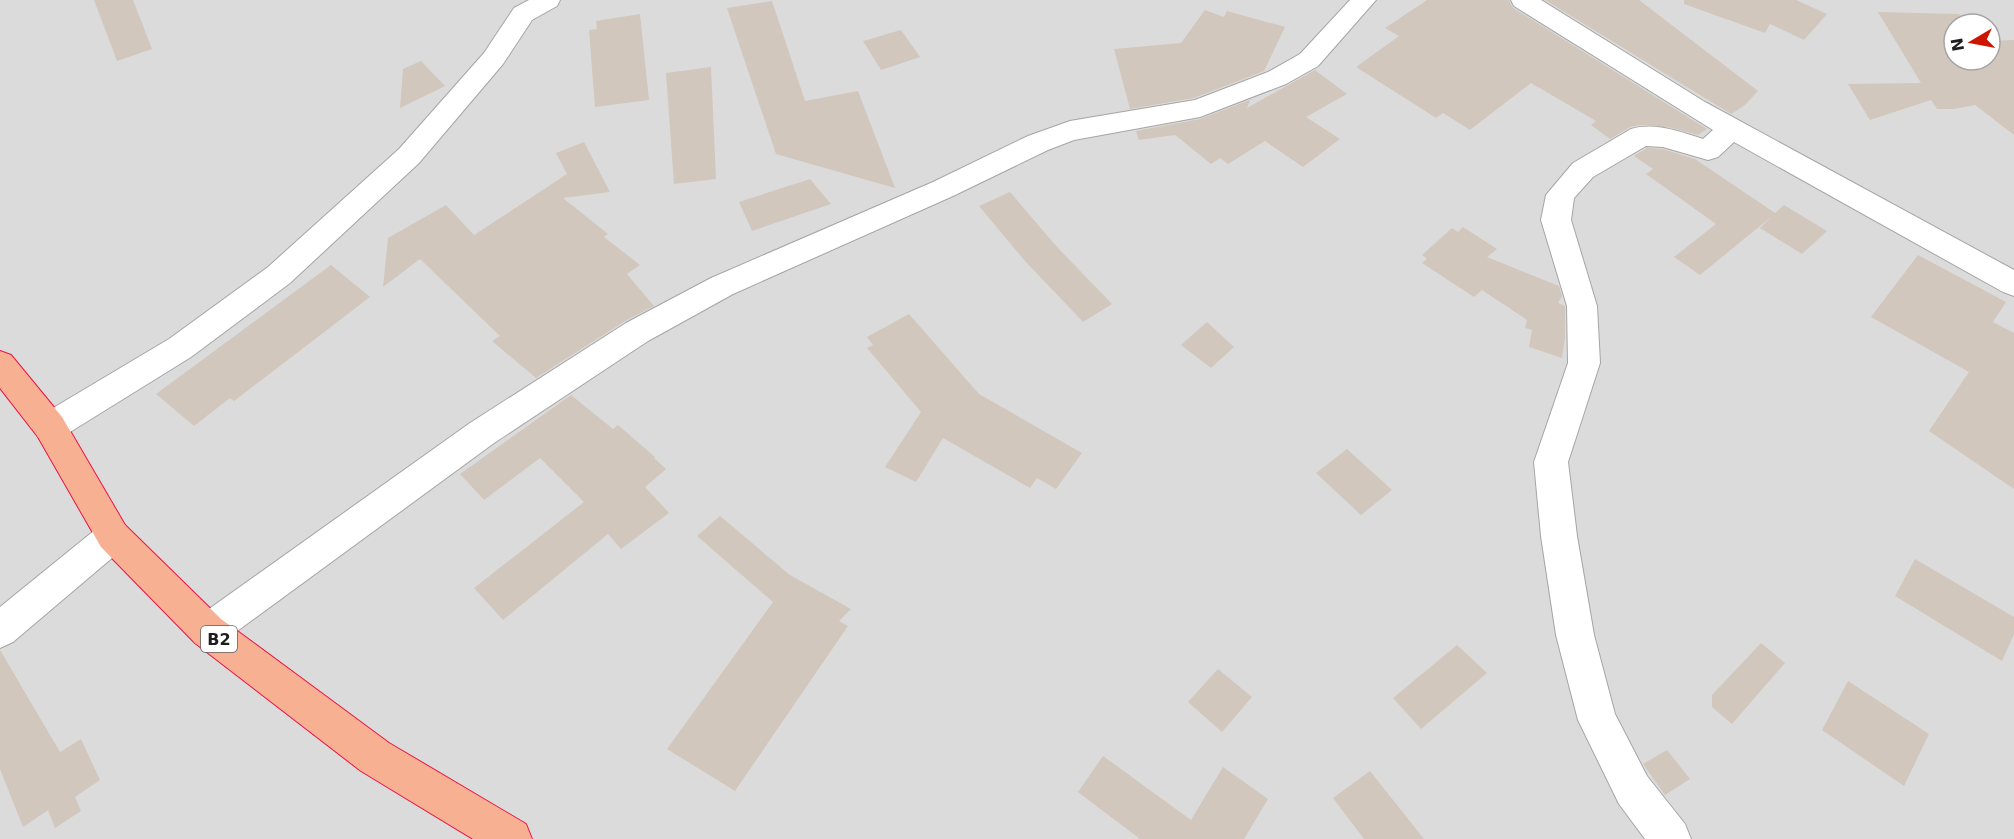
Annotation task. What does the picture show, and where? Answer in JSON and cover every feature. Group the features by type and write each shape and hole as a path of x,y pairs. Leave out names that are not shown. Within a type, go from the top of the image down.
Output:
{"highway":[{"name":"B2","path":"0,364 50,427 113,536 208,631 375,757 511,839"}],"street":[{"path":"50,427 180,348 279,275 410,156 494,58 523,14 548,0"},
{"path":"208,631 491,427 628,338 712,291 943,189 1038,143 1070,131 1200,108 1277,78 1309,60 1364,0"},
{"path":"1523,0 1695,108 2014,284"},
{"path":"1670,839 1633,790 1597,720 1575,635 1559,536 1551,462 1584,363 1582,306 1556,220 1560,195 1583,170 1641,136 1663,137 1708,150 1732,128"},
{"path":"0,630 113,536"}],"shaded area":[{"path":"0,0 2014,0 2014,839 0,839"}],"building":[{"path":"94,0 133,0 152,49 117,61"},
{"path":"1427,0 1509,0 1513,8 1707,129 1698,135 1668,127 1640,125 1630,127 1610,139 1591,125 1596,121 1531,83 1470,130 1443,113 1436,118 1356,67 1399,36 1385,28"},
{"path":"1545,0 1639,0 1758,91 1745,105 1731,114"},
{"path":"1684,0 1796,0 1827,14 1804,40 1770,24 1765,33 1684,4"},
{"path":"772,1 805,101 858,91 895,188 776,154 727,8"},
{"path":"1205,10 1224,17 1227,11 1285,27 1264,71 1194,98 1130,109 1114,49 1181,43"},
{"path":"1878,12 1942,14 1942,72 2002,72 2002,40 2014,40 2014,135 1975,105 1937,109 1931,100 1870,120 1848,84 1921,83"},
{"path":"640,14 649,100 595,107 589,30 597,29 596,21"},
{"path":"901,30 920,57 881,70 863,41"},
{"path":"421,61 445,86 400,108 403,69"},
{"path":"711,67 716,179 674,184 666,73"},
{"path":"1315,70 1347,94 1306,117 1340,139 1303,167 1265,141 1228,164 1220,158 1211,164 1175,135 1139,140 1136,131 1200,119 1250,100 1247,108"},
{"path":"584,142 610,192 563,198 608,234 604,237 640,265 627,274 654,306 625,321 536,378 492,341 500,336 420,259 383,287 388,238 446,205 474,235 567,174 556,153"},
{"path":"1647,148 1663,149 1695,159 1775,213 1784,205 1827,231 1802,254 1760,228 1771,217 1700,275 1674,257 1716,224 1646,174 1653,169 1634,156"},
{"path":"810,179 831,204 752,231 739,202"},
{"path":"1010,192 1057,247 1112,304 1083,322 1024,260 979,206"},
{"path":"1463,227 1497,249 1487,257 1559,286 1562,296 1558,303 1565,306 1565,338 1562,358 1529,347 1532,330 1525,328 1527,320 1482,290 1474,297 1422,263 1427,259 1422,255 1452,228 1458,232"},
{"path":"1918,255 2006,302 1993,322 2014,333 2014,489 1929,431 1969,372 1871,317"},
{"path":"331,265 370,297 234,401 230,398 194,426 156,394"},
{"path":"909,314 979,394 1082,453 1056,489 1037,478 1030,488 943,438 916,482 885,467 921,412 867,348 873,345 867,337"},
{"path":"1207,322 1234,347 1211,368 1181,345"},
{"path":"571,395 613,429 618,425 666,469 645,487 669,513 621,549 608,534 503,620 474,588 584,502 540,458 484,500 460,474"},
{"path":"1347,449 1392,490 1361,515 1316,473"},
{"path":"720,516 790,575 851,609 839,621 848,626 735,791 667,749 773,602 697,536"},
{"path":"1915,559 2014,617 2014,634 2002,661 1895,596"},
{"path":"1761,643 1785,663 1732,724 1712,707 1712,695"},
{"path":"1457,645 1487,673 1421,729 1393,698"},
{"path":"0,650 60,752 81,739 100,780 75,797 81,811 55,828 48,810 23,827 0,769"},
{"path":"1218,669 1252,697 1222,732 1188,702"},
{"path":"1848,681 1929,734 1904,786 1822,730"},
{"path":"1667,750 1690,779 1665,795 1643,764"},
{"path":"1103,756 1191,820 1223,767 1268,799 1244,839 1140,839 1078,792"},
{"path":"1370,771 1424,839 1364,839 1333,798"}]}
